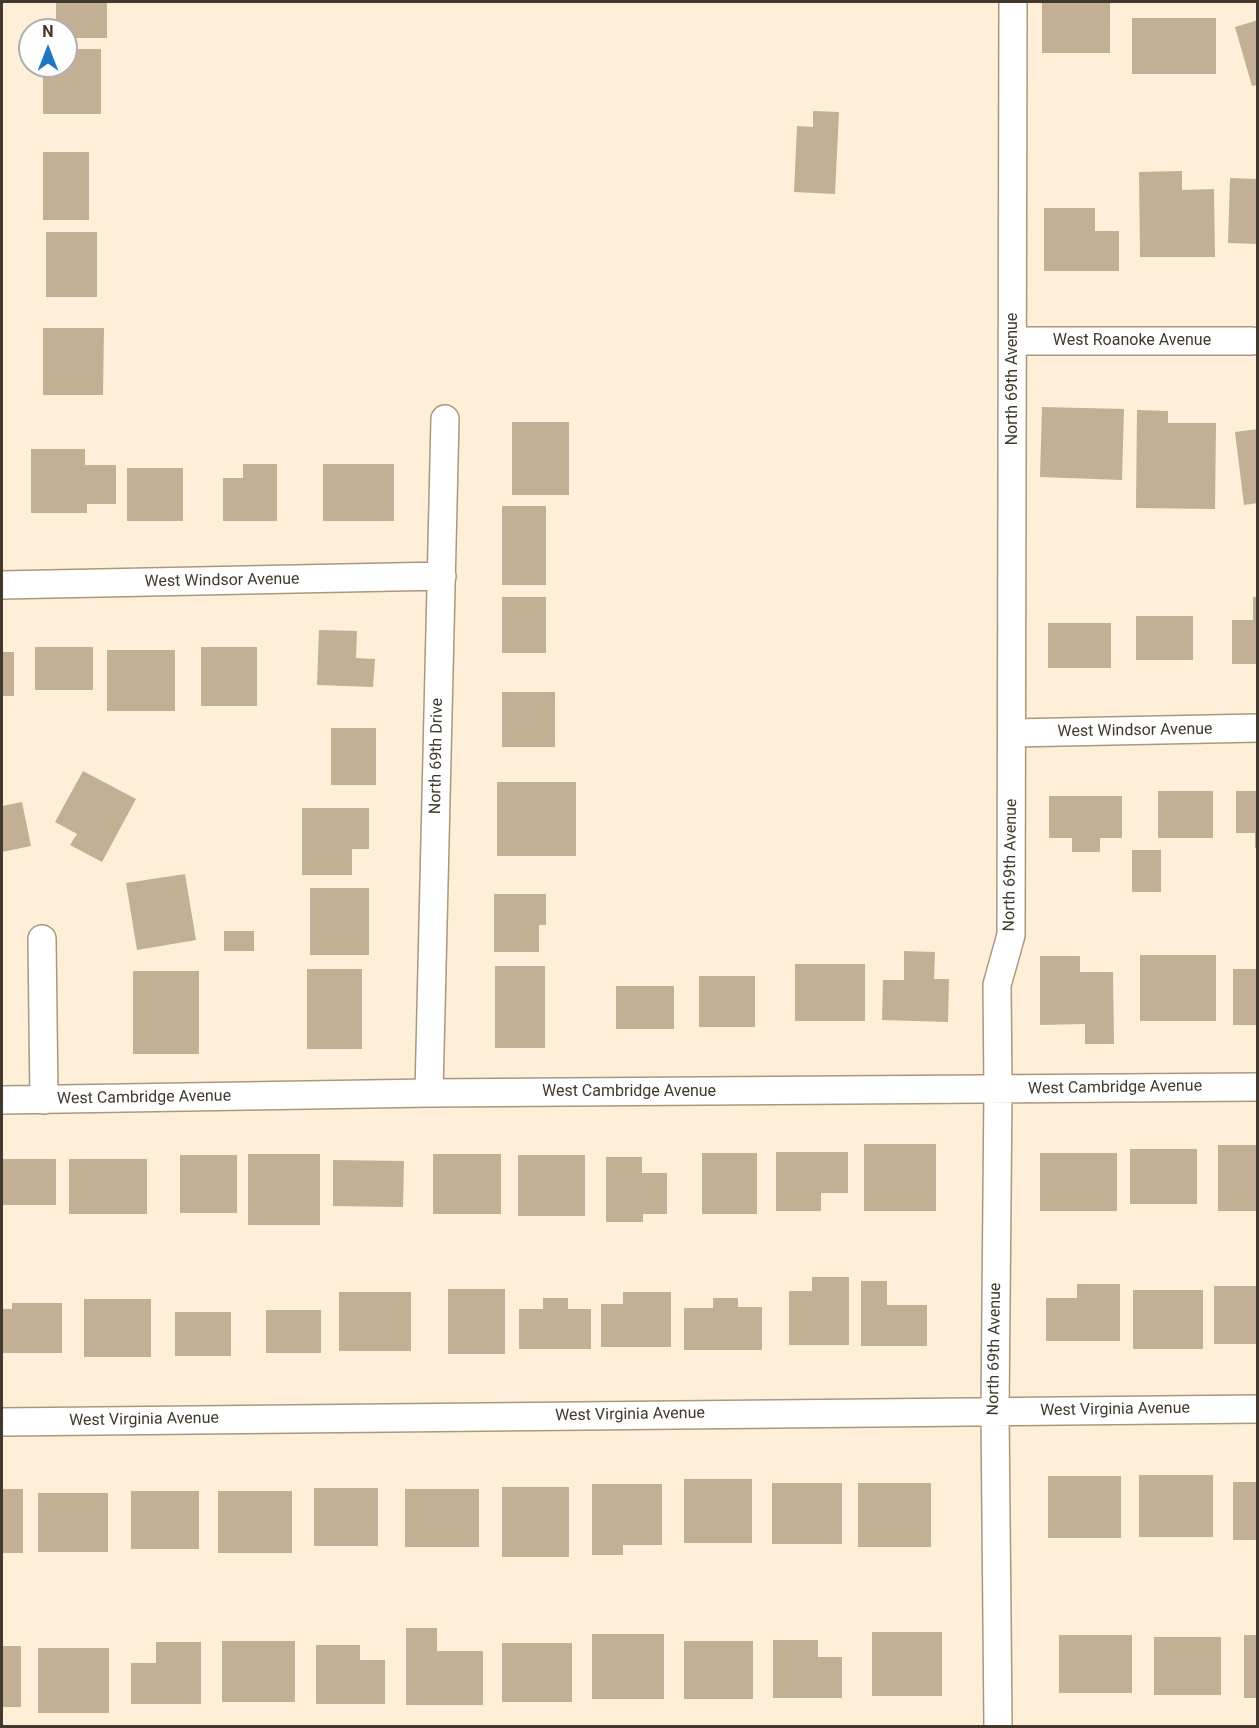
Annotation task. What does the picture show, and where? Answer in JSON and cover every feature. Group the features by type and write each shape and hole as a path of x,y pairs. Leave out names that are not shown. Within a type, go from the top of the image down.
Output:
{"street":[{"name":"North 69th Avenue","path":"998,1726 995,1412 998,985 1011,934 1013,2"},
{"name":"West Roanoke Avenue","path":"1013,341 1252,341"},
{"name":"North 69th Drive","path":"429,1093 445,419"},
{"name":"West Windsor Avenue","path":"2,585 442,576"},
{"name":"West Windsor Avenue","path":"1012,733 1257,728"},
{"path":"42,939 44,1100"},
{"name":"West Cambridge Avenue","path":"2,1100 429,1093 1257,1087"},
{"name":"West Virginia Avenue","path":"2,1422 1257,1409"}],"building":[{"path":"56,2 107,2 107,38 78,38 78,18 56,18"},
{"path":"1042,2 1110,2 1110,53 1042,53"},
{"path":"1132,18 1216,18 1216,74 1132,74"},
{"path":"1258,20 1258,85 1252,86 1235,27"},
{"path":"78,49 101,49 101,114 43,114 43,78 78,78"},
{"path":"813,111 839,112 835,194 794,192 797,126 813,127"},
{"path":"43,152 89,152 89,220 43,220"},
{"path":"1182,171 1182,190 1214,189 1215,257 1140,257 1139,172"},
{"path":"1230,178 1258,179 1258,244 1228,243"},
{"path":"1044,208 1095,208 1095,231 1119,231 1119,271 1044,271"},
{"path":"46,232 97,232 97,297 46,297"},
{"path":"43,328 104,328 103,395 43,395"},
{"path":"1042,407 1124,409 1122,480 1040,477"},
{"path":"1137,410 1168,411 1168,423 1216,423 1215,509 1136,508"},
{"path":"512,422 569,422 569,495 512,495"},
{"path":"1258,429 1258,503 1244,505 1235,432"},
{"path":"31,449 85,449 85,465 116,465 116,504 87,504 87,513 31,513"},
{"path":"243,464 277,464 277,521 223,521 223,478 243,478"},
{"path":"323,464 394,464 394,521 323,521"},
{"path":"127,468 183,468 183,521 127,521"},
{"path":"502,506 546,506 546,585 502,585"},
{"path":"502,597 546,597 546,653 502,653"},
{"path":"1253,597 1258,597 1258,664 1232,664 1232,620 1253,620"},
{"path":"1136,616 1193,616 1193,660 1136,660"},
{"path":"1048,623 1111,623 1111,668 1048,668"},
{"path":"319,630 357,631 356,658 375,659 373,687 317,685"},
{"path":"35,647 93,647 93,690 35,690"},
{"path":"201,647 257,647 257,706 201,706"},
{"path":"107,650 175,650 175,711 107,711"},
{"path":"2,652 14,652 14,696 2,696"},
{"path":"502,692 555,692 555,747 502,747"},
{"path":"331,728 376,728 376,785 331,785"},
{"path":"83,771 136,799 102,862 70,845 77,834 55,822"},
{"path":"497,782 576,782 576,856 497,856"},
{"path":"1158,791 1213,791 1213,838 1158,838"},
{"path":"1236,791 1258,791 1258,848 1255,848 1255,833 1236,833"},
{"path":"1049,796 1122,796 1122,838 1100,838 1100,852 1072,852 1072,838 1049,838"},
{"path":"22,802 31,846 2,852 2,806"},
{"path":"302,808 369,808 369,849 352,849 352,875 302,875"},
{"path":"1132,850 1161,850 1161,892 1132,892"},
{"path":"185,874 196,940 137,950 126,883"},
{"path":"310,888 369,888 369,955 310,955"},
{"path":"494,894 546,894 546,925 539,925 539,952 494,952"},
{"path":"224,931 254,931 254,951 224,951"},
{"path":"904,951 935,952 934,979 949,979 948,1022 882,1020 883,980 904,980"},
{"path":"1140,955 1216,955 1216,1021 1140,1021"},
{"path":"1040,956 1080,956 1080,972 1113,972 1114,1044 1085,1044 1085,1024 1040,1025"},
{"path":"795,964 865,964 865,1021 795,1021"},
{"path":"495,966 545,966 545,1048 495,1048"},
{"path":"307,969 362,969 362,1049 307,1049"},
{"path":"1233,969 1258,969 1258,1025 1233,1025"},
{"path":"133,971 199,971 199,1054 133,1054"},
{"path":"699,976 755,976 755,1027 699,1027"},
{"path":"616,986 674,986 674,1029 616,1029"},
{"path":"864,1144 936,1144 936,1211 864,1211"},
{"path":"1218,1145 1258,1145 1258,1211 1218,1211"},
{"path":"1130,1149 1197,1149 1197,1204 1130,1204"},
{"path":"776,1152 848,1152 848,1193 821,1193 821,1211 776,1211"},
{"path":"702,1153 757,1153 757,1214 702,1214"},
{"path":"1040,1153 1117,1153 1117,1211 1040,1211"},
{"path":"248,1154 320,1154 320,1225 248,1225"},
{"path":"433,1154 501,1154 501,1214 433,1214"},
{"path":"180,1155 237,1155 237,1213 180,1213"},
{"path":"518,1155 585,1155 585,1216 518,1216"},
{"path":"606,1157 642,1157 642,1173 667,1173 667,1214 643,1214 643,1222 606,1222"},
{"path":"2,1159 56,1159 56,1205 2,1205"},
{"path":"69,1159 147,1159 147,1214 69,1214"},
{"path":"333,1160 404,1161 403,1207 333,1206"},
{"path":"812,1277 849,1277 849,1345 789,1345 789,1291 812,1291"},
{"path":"861,1281 887,1281 887,1305 927,1305 927,1346 861,1346"},
{"path":"1077,1284 1120,1284 1120,1341 1046,1341 1046,1298 1077,1298"},
{"path":"1214,1286 1258,1286 1258,1344 1214,1344"},
{"path":"448,1289 505,1289 505,1354 448,1354"},
{"path":"1133,1290 1203,1290 1203,1349 1133,1349"},
{"path":"339,1292 411,1292 411,1351 339,1351"},
{"path":"623,1292 671,1292 671,1347 601,1347 601,1304 623,1304"},
{"path":"543,1298 568,1298 568,1309 591,1309 591,1349 519,1349 519,1309 543,1309"},
{"path":"713,1298 738,1298 738,1307 762,1307 762,1350 684,1350 684,1308 713,1308"},
{"path":"84,1299 151,1299 151,1357 84,1357"},
{"path":"12,1303 62,1303 62,1353 2,1353 2,1309 12,1309"},
{"path":"266,1310 321,1310 321,1353 266,1353"},
{"path":"175,1312 231,1312 231,1356 175,1356"},
{"path":"1139,1475 1213,1475 1213,1537 1139,1537"},
{"path":"1048,1476 1121,1476 1121,1538 1048,1538"},
{"path":"684,1479 752,1479 752,1543 684,1543"},
{"path":"1233,1482 1258,1482 1258,1540 1233,1540"},
{"path":"772,1483 842,1483 842,1544 772,1544"},
{"path":"858,1483 931,1483 931,1547 858,1547"},
{"path":"592,1484 662,1484 662,1545 623,1545 623,1555 592,1555"},
{"path":"502,1487 569,1487 569,1557 502,1557"},
{"path":"314,1488 378,1488 378,1546 314,1546"},
{"path":"2,1489 23,1489 23,1553 2,1553"},
{"path":"405,1489 479,1489 479,1547 405,1547"},
{"path":"131,1491 199,1491 199,1549 131,1549"},
{"path":"218,1491 292,1491 292,1553 218,1553"},
{"path":"38,1493 108,1493 108,1552 38,1552"},
{"path":"406,1628 437,1628 437,1651 483,1651 483,1705 406,1705"},
{"path":"872,1632 942,1632 942,1696 872,1696"},
{"path":"592,1634 664,1634 664,1699 592,1699"},
{"path":"1059,1635 1132,1635 1132,1693 1059,1693"},
{"path":"1244,1635 1258,1635 1258,1698 1244,1698"},
{"path":"1154,1637 1221,1637 1221,1695 1154,1695"},
{"path":"773,1640 818,1640 818,1657 842,1657 842,1698 773,1698"},
{"path":"222,1641 295,1641 295,1702 222,1702"},
{"path":"684,1641 753,1641 753,1699 684,1699"},
{"path":"156,1642 201,1642 201,1704 131,1704 131,1663 156,1663"},
{"path":"502,1643 572,1643 572,1702 502,1702"},
{"path":"316,1645 360,1645 360,1660 385,1660 385,1704 316,1704"},
{"path":"2,1646 21,1646 21,1707 2,1707"},
{"path":"38,1648 109,1648 109,1713 38,1713"}]}
